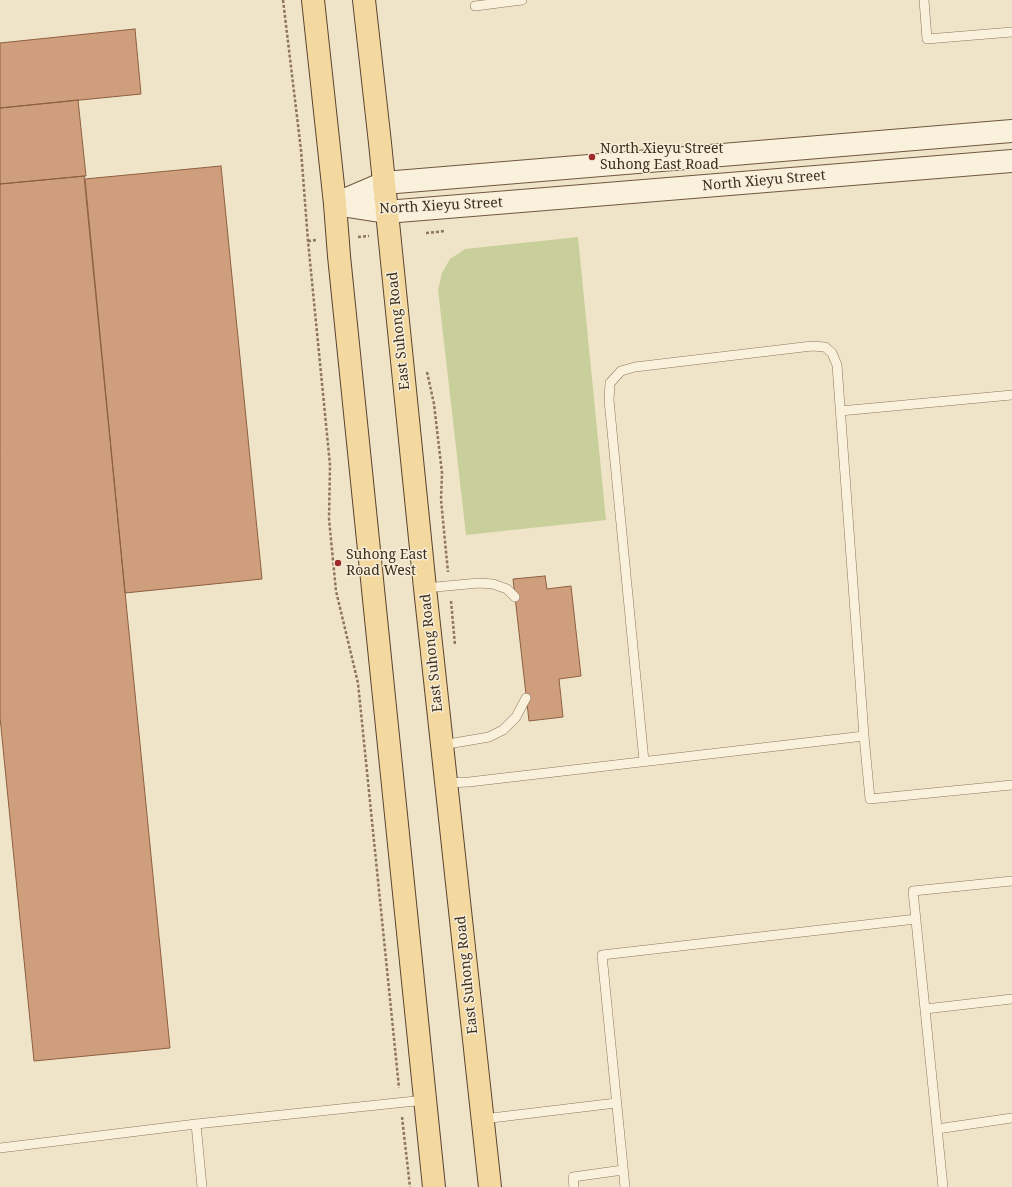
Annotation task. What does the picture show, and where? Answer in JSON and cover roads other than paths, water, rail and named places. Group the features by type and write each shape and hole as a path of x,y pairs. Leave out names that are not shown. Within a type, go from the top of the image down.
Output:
{"main road":[{"path":"313,0 434,1187"},
{"name":"East Suhong Road","path":"364,0 425,588 490,1187"},
{"name":"North Xieyu Street","path":"335,204 384,184 1012,131"},
{"name":"North Xieyu Street","path":"335,204 386,212 1012,161"}],"lane":[{"path":"475,6 522,0"},
{"path":"924,0 927,39 1012,32"},
{"path":"644,761 609,400 610,383 621,371 635,367 812,346 825,347 832,353 837,366 870,799 1012,785"},
{"path":"840,411 1012,395"},
{"path":"425,588 479,583 493,584 507,589 515,597"},
{"path":"442,745 489,737 503,730 516,717 526,698"},
{"path":"446,783 469,782 864,736"},
{"path":"943,1187 913,891 1012,881"},
{"path":"625,1187 602,955 916,919"},
{"path":"925,1009 1012,999"},
{"path":"0,1148 196,1124 425,1100"},
{"path":"483,1119 616,1102"},
{"path":"937,1129 1012,1118"},
{"path":"196,1124 202,1187"},
{"path":"574,1187 573,1177 623,1170"}],"place":[{"name":"North Xieyu Street Suhong East Road","path":"592,157"},
{"name":"Suhong East Road West","path":"338,563"}]}
